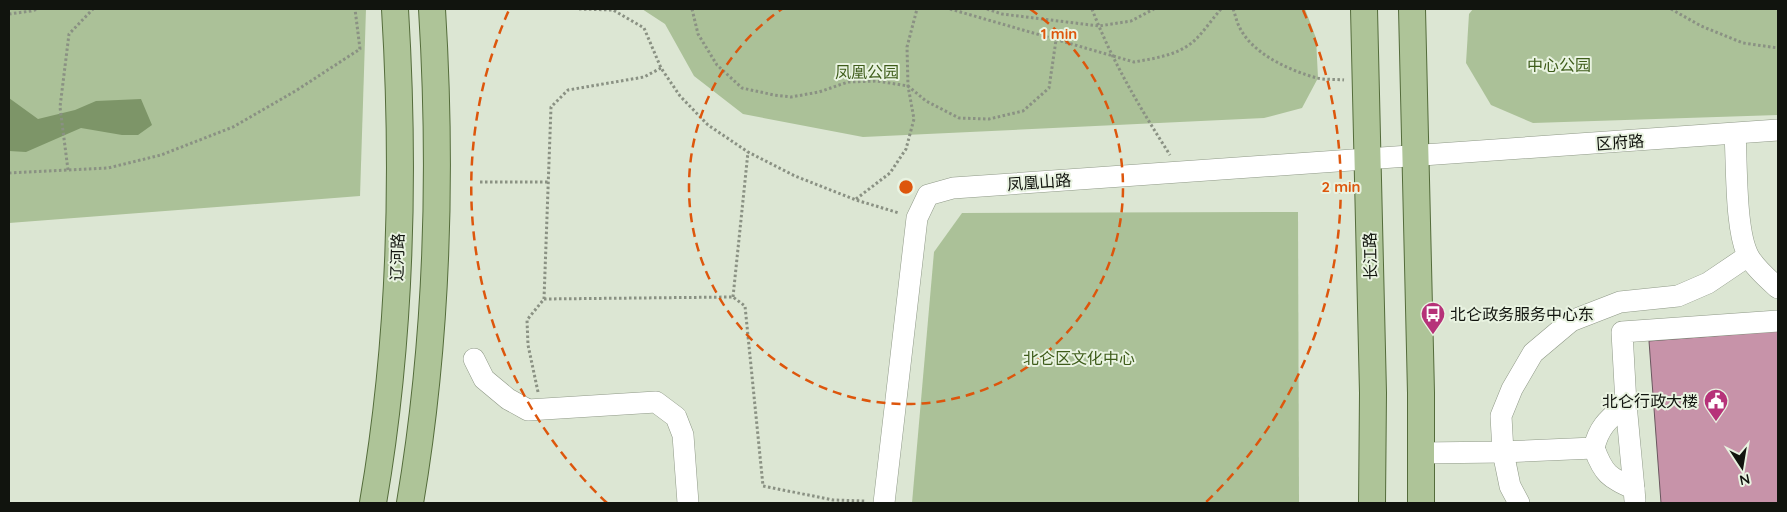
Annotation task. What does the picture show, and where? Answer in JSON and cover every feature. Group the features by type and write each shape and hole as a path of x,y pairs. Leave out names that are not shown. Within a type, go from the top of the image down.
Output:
{"main road":[{"name":"辽河路","path":"373,503 392,360 398,253 400,88 395,9"},
{"path":"410,503 429,364 435,254 437,87 432,9"},
{"name":"长江路","path":"1364,9 1373,393 1372,503"},
{"path":"1412,9 1421,393 1420,503"}],"street":[{"name":"区府路","path":"1462,153 1778,130"},
{"path":"1735,134 1740,231 1748,256 1758,269 1778,288"},
{"name":"凤凰山路","path":"884,503 917,218 928,196 953,188 1462,153"},
{"path":"1519,503 1510,486 1503,452 1501,416 1512,388 1533,353 1571,321 1620,302 1678,296 1708,283 1748,256"},
{"path":"1620,302 1634,496"},
{"path":"1622,332 1778,321"},
{"path":"474,359 484,379 508,399 528,410 656,402 676,417 683,435 688,503"},
{"path":"1626,404 1607,420 1598,433 1594,448 1600,466 1611,478 1634,496"},
{"path":"1421,453 1594,448"}],"path":[{"path":"9,14 31,12 38,9"},
{"path":"68,170 66,141 60,107 69,34 93,9"},
{"path":"9,173 108,168 161,155 233,127 297,90 360,49 356,9"},
{"path":"580,9 613,10 644,28 661,68 680,96 708,125 748,152 795,176 856,200 917,218"},
{"path":"692,9 698,34 717,65 742,88 791,97 820,92 848,82 877,81 908,86 926,101 959,118 989,119 1023,111 1049,88 1056,40"},
{"path":"856,200 890,173 906,148 914,119 908,86 907,47 917,9"},
{"path":"950,9 1134,62 1158,58 1183,49 1196,39 1221,9"},
{"path":"987,9 1002,14 1099,26 1131,21 1154,9"},
{"path":"1092,9 1112,56 1150,123 1181,172"},
{"path":"1233,9 1238,25 1253,46 1274,60 1318,78 1366,82"},
{"path":"1671,9 1701,26 1742,43 1778,48"},
{"path":"542,409 528,345 526,320 544,299 551,107 568,90 644,77 661,68"},
{"path":"733,297 748,152"},
{"path":"480,182 548,182"},
{"path":"544,299 733,297 745,306 763,486 833,500 884,503"}],"green space":[{"path":"9,9 366,9 360,196 9,223"},
{"name":"凤凰公园","path":"642,9 1305,9 1316,38 1318,78 1302,108 1264,118 863,137 743,114 694,76 665,24"},
{"name":"中心公园","path":"1473,9 1778,9 1778,115 1533,123 1491,105 1466,63 1469,14"},
{"name":"北仑区文化中心","path":"1298,212 1299,503 912,503 934,252 962,213"}],"shaded area":[{"path":"9,98 38,119 75,110 96,101 141,99 152,125 138,135 122,135 81,128 26,152 9,151"}],"building":[{"name":"北仑行政大楼","path":"1778,331 1778,503 1661,503 1649,341"}],"place":[{"name":"北仑政务服务中心东","path":"1433,335"},
{"name":"北仑行政大楼","path":"1716,422"}]}
